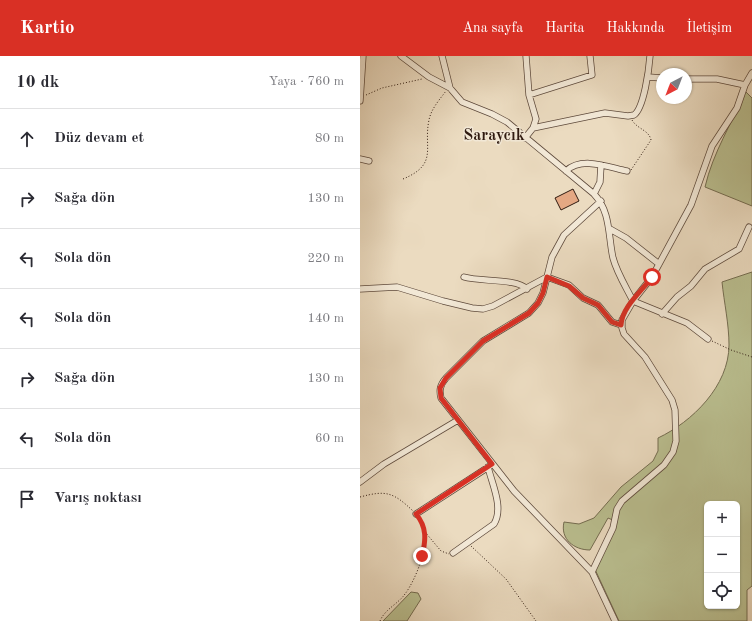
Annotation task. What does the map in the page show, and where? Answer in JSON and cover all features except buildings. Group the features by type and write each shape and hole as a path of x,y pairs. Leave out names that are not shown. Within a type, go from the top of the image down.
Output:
{"street":[{"path":"360,99 363,56"},
{"path":"401,56 429,78 449,88 462,102 500,118 594,194 601,201 606,214 610,229 615,264 633,301 687,323 708,339"},
{"path":"442,56 449,88"},
{"path":"525,138 533,128 536,119 529,95 526,56"},
{"path":"529,95 592,75 590,56"},
{"path":"533,128 605,112 631,116 639,110 648,77 650,56"},
{"path":"592,572 612,528 619,505 628,494 664,465 673,452 676,441 675,410 672,400 645,357 624,334 621,325 622,320 633,301 646,285 659,264 693,200 712,146 737,108 745,85 752,73"},
{"path":"648,77 656,78"},
{"path":"692,79 717,79 745,85"},
{"path":"360,159 369,161"},
{"path":"566,171 581,163 601,165 627,171"},
{"path":"594,194 600,182 601,165"},
{"path":"601,201 564,235 552,257 543,293 538,303 529,313 483,341 442,382 440,393 441,398 490,466 592,572 615,621"},
{"path":"662,314 677,297 691,286 705,269 739,249 749,227"},
{"path":"610,229 626,238 659,264"},
{"path":"464,277 475,280 520,284 527,289"},
{"path":"360,289 397,287 443,301 483,309 493,306 527,289 547,277"},
{"path":"547,277 569,286 583,298 598,305 612,322 621,325"},
{"path":"360,482 384,464 458,420"},
{"path":"416,514 490,466"},
{"path":"453,553 494,524 498,515 498,506 490,466"}],"path":[{"path":"360,99 382,88 429,78"},
{"path":"403,179 412,175 425,162 427,155 429,119 449,88"},
{"path":"627,171 632,168 651,140 649,134 634,123 631,116"},
{"path":"708,339 731,350 752,357"},
{"path":"360,497 379,492 387,492 398,497 422,520 425,532 425,543 416,577 405,595 389,609 380,621"},
{"path":"425,532 443,552 453,553"},
{"path":"468,543 506,579 536,621"}],"green space":[{"path":"745,91 752,98 752,206 705,187 708,174 718,150"},
{"path":"752,272 752,586 747,590 747,621 619,621 593,565 615,521 608,518 590,550 574,546 566,538 563,528 564,522 579,524 594,518 621,487 653,461 658,451 658,438 683,422 706,401 716,388 723,375 727,360 729,337 722,282"},
{"path":"411,592 418,593 421,599 407,621 383,621"}],"district":[{"name":"Saraycık","path":"494,134"}],"route":[{"path":"422,556 425,543 425,529 422,520 416,514 492,464 441,398 440,388 442,382 483,341 529,313 538,303 543,293 547,277 569,286 583,298 598,305 612,322 621,325 622,320 633,301 652,277"}]}
